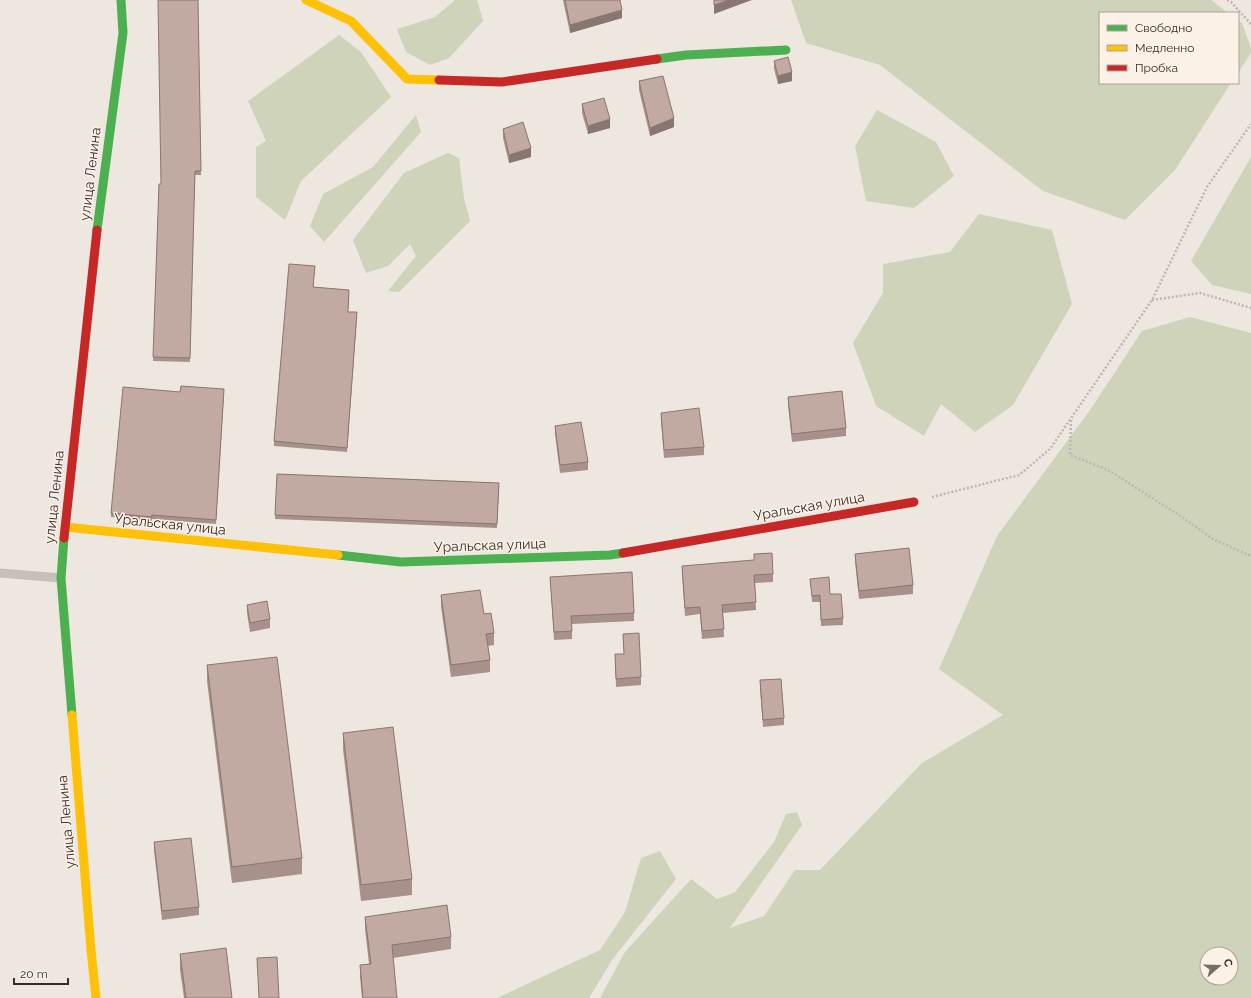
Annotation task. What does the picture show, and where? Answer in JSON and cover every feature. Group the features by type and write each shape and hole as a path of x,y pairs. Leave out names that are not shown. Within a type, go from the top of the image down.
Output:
{"street":[{"name":"улица Ленина","path":"96,998 90,950 61,578 65,527 100,203 124,33 121,0"},
{"path":"306,0 351,21 407,79 502,82 686,55 786,50"},
{"name":"Уральская улица","path":"65,527 401,562 610,555 914,502"}],"lane":[{"path":"0,573 61,578"}],"path":[{"path":"1227,0 1231,2 1251,24"},
{"path":"914,502 1019,475 1050,449 1152,300 1207,187 1251,124"},
{"path":"1152,300 1200,293 1251,308"},
{"path":"1071,418 1070,455 1109,470 1179,515 1213,540 1251,556"}],"green space":[{"path":"455,0 477,0 483,21 449,58 430,65 406,52 397,29 435,17"},
{"path":"791,0 1211,0 1227,12 1099,12 1099,84 1230,84 1175,170 1125,220 1043,191 880,65 806,43"},
{"path":"1239,21 1242,23 1251,48 1251,53 1239,71"},
{"path":"339,35 361,52 391,97 301,181 285,220 256,197 256,147 266,141 248,101"},
{"path":"877,110 936,142 954,176 914,208 866,201 855,146"},
{"path":"416,115 421,132 324,242 310,226 323,194 373,167"},
{"path":"448,153 459,158 464,198 470,221 399,292 388,291 416,256 410,244 388,266 366,273 353,240 404,173"},
{"path":"1251,157 1251,294 1212,285 1191,261"},
{"path":"979,214 1052,230 1072,304 1013,405 975,432 941,404 924,436 876,406 853,343 883,293 883,264 950,252"},
{"path":"1190,317 1251,333 1251,998 600,998 625,952 691,879 717,899 735,892 774,842 786,814 797,812 802,825 730,928 764,916 795,870 820,870 922,763 1003,715 939,669 997,536 1090,410 1142,331"},
{"path":"660,851 676,879 612,960 589,998 497,998 600,950 625,912 641,858"}],"building":[{"path":"158,0 198,0 201,171 195,171 190,358 153,357 159,184 161,184"},
{"path":"565,0 620,0 622,10 570,25"},
{"path":"714,0 729,0 714,5"},
{"path":"788,57 792,72 778,76 774,61"},
{"path":"663,76 674,118 650,128 639,81"},
{"path":"604,98 610,119 588,126 582,104"},
{"path":"523,122 531,148 509,155 503,129"},
{"path":"289,264 315,266 313,287 349,290 348,312 357,312 347,448 274,441"},
{"path":"181,386 224,389 216,520 152,515 152,517 111,513 123,387 180,392"},
{"path":"842,391 846,428 792,434 788,397"},
{"path":"699,408 704,447 664,450 661,413"},
{"path":"581,422 588,462 560,465 555,426"},
{"path":"277,474 499,483 497,524 275,515"},
{"path":"909,548 913,585 859,591 855,554"},
{"path":"772,553 773,574 754,575 756,602 722,605 724,629 702,631 700,607 685,608 682,566 754,560 754,554"},
{"path":"632,572 634,613 571,616 572,631 554,632 550,577"},
{"path":"829,577 830,594 841,594 843,618 821,620 820,595 812,596 810,579"},
{"path":"480,590 484,614 491,613 494,633 486,634 490,660 451,665 441,595"},
{"path":"267,601 270,619 250,623 247,605"},
{"path":"639,633 641,677 616,679 615,654 624,654 623,634"},
{"path":"277,657 302,858 232,867 207,665"},
{"path":"781,679 784,718 763,720 760,680"},
{"path":"393,727 412,879 361,885 343,733"},
{"path":"191,838 199,907 162,911 154,842"},
{"path":"447,905 451,937 392,945 397,998 363,998 360,965 371,964 365,917"},
{"path":"226,948 232,998 186,998 180,954"},
{"path":"277,957 279,998 259,998 257,958"}],"traffic: fast":[{"path":"97,230 123,33 121,0"},
{"path":"657,59 686,55 786,50"},
{"path":"64,538 61,578 72,715"},
{"path":"338,555 401,562 610,555 623,553"}],"traffic: slow":[{"path":"306,0 351,21 407,79 439,80"},
{"path":"65,527 338,555"},
{"path":"72,715 96,998"}],"traffic: jam":[{"path":"439,80 502,82 657,59"},
{"path":"64,538 97,230"},
{"path":"623,553 914,502"}]}
